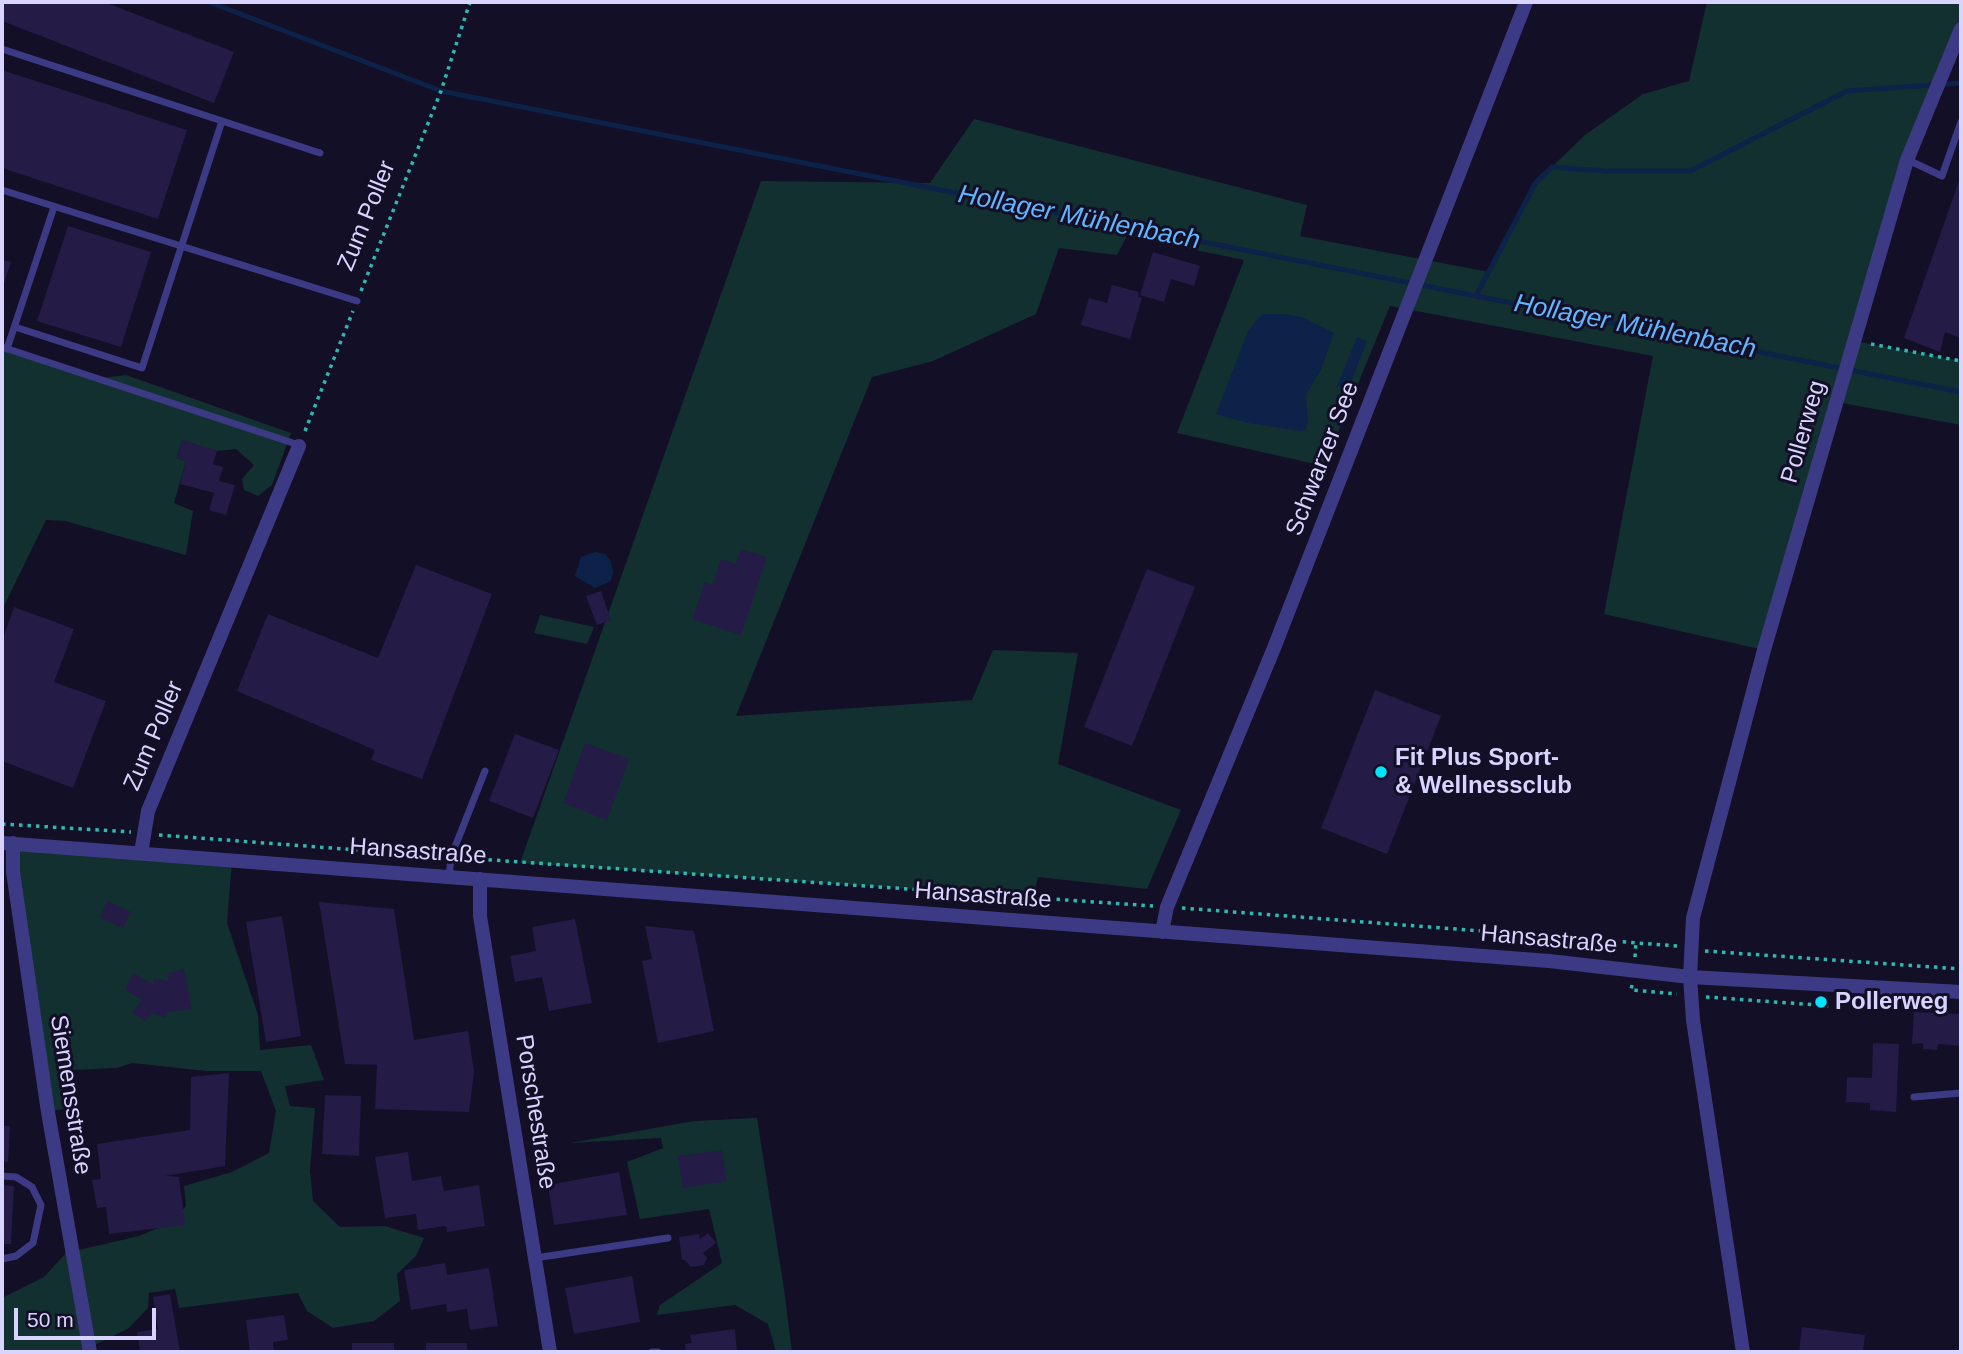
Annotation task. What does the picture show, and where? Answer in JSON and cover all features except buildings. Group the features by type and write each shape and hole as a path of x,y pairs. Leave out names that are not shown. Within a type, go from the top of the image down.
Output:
{"street":[{"name":"Schwarzer See","path":"1162,932 1167,907 1226,770 1526,2"},
{"name":"Pollerweg","path":"1743,1352 1693,1020 1690,977 1693,918 1764,650 1907,160 1961,29"},
{"name":"Zum Poller","path":"141,853 148,811 299,446"},
{"name":"Hansastraße","path":"8,843 1549,961 1690,977 1961,992"},
{"name":"Siemensstraße","path":"8,843 46,1099 90,1352"},
{"name":"Porschestraße","path":"480,879 480,916 550,1352"}],"lane":[{"path":"2,49 320,153"},
{"path":"15,327 142,368 222,121"},
{"path":"1907,160 1942,176 1961,122"},
{"path":"2,190 357,301"},
{"path":"54,207 15,327 5,348 299,446"},
{"path":"449,877 451,857 485,771"},
{"path":"1914,1097 1961,1093"},
{"path":"2,1176 16,1177 32,1187 41,1205 33,1243 16,1256 2,1259"},
{"path":"535,1258 668,1238"}],"path":[{"name":"Zum Poller","path":"299,446 441,92 470,2"},
{"path":"1853,340 1961,361"},
{"path":"2,824 1664,943 1691,948 1961,970"}],"green space":[{"path":"1707,2 1961,2 1961,29 1907,160 1854,341 1961,361 1961,425 1837,402 1764,650 1604,614 1653,356 1390,306 1324,466 1177,433 1244,260 1127,236 1117,255 1059,248 1036,314 933,361 872,377 736,716 972,700 993,650 1078,653 1058,764 1181,810 1147,889 1038,877 1033,897 520,863 761,181 930,183 974,119 1307,205 1300,236 1489,272 1536,182 1585,135 1643,94 1689,81"},
{"path":"2,347 101,378 126,375 291,433 272,485 258,496 244,490 242,479 254,465 236,449 217,451 182,441 177,458 186,461 174,503 193,511 186,555 65,521 46,520 2,610"},
{"path":"540,615 594,627 587,644 534,633"},
{"path":"13,843 232,860 227,923 258,1015 260,1050 311,1045 324,1080 285,1086 290,1106 315,1108 310,1171 313,1201 340,1227 385,1226 424,1238 416,1256 397,1274 400,1301 374,1321 333,1328 307,1311 298,1293 179,1308 175,1289 149,1293 148,1308 129,1328 81,1352 2,1352 2,1298 44,1277 66,1253 139,1236 170,1223 186,1206 184,1186 232,1172 269,1153 276,1111 261,1071 206,1071 132,1063 117,1068 73,1070 73,1107 48,1112"},
{"path":"757,1118 792,1352 776,1352 768,1324 735,1305 657,1315 660,1305 722,1263 709,1209 640,1219 627,1162 663,1148 661,1138 570,1143 694,1121"}],"water":[{"path":"1262,314 1286,314 1304,318 1334,333 1320,372 1306,395 1308,422 1305,430 1248,423 1216,414 1248,331"},
{"path":"1357,337 1367,341 1348,390 1337,386"},
{"path":"595,552 605,554 611,561 613,572 611,581 595,588 575,576 581,557"}],"waterway":[{"name":"Hollager Mühlenbach","path":"209,2 441,91 1961,392"},
{"path":"1476,296 1536,182 1552,167 1605,171 1690,171 1847,91 1961,83"}],"place":[{"name":"Fit Plus Sport- & Wellnessclub","path":"1381,772"},
{"name":"Pollerweg","path":"1821,1002"}]}
